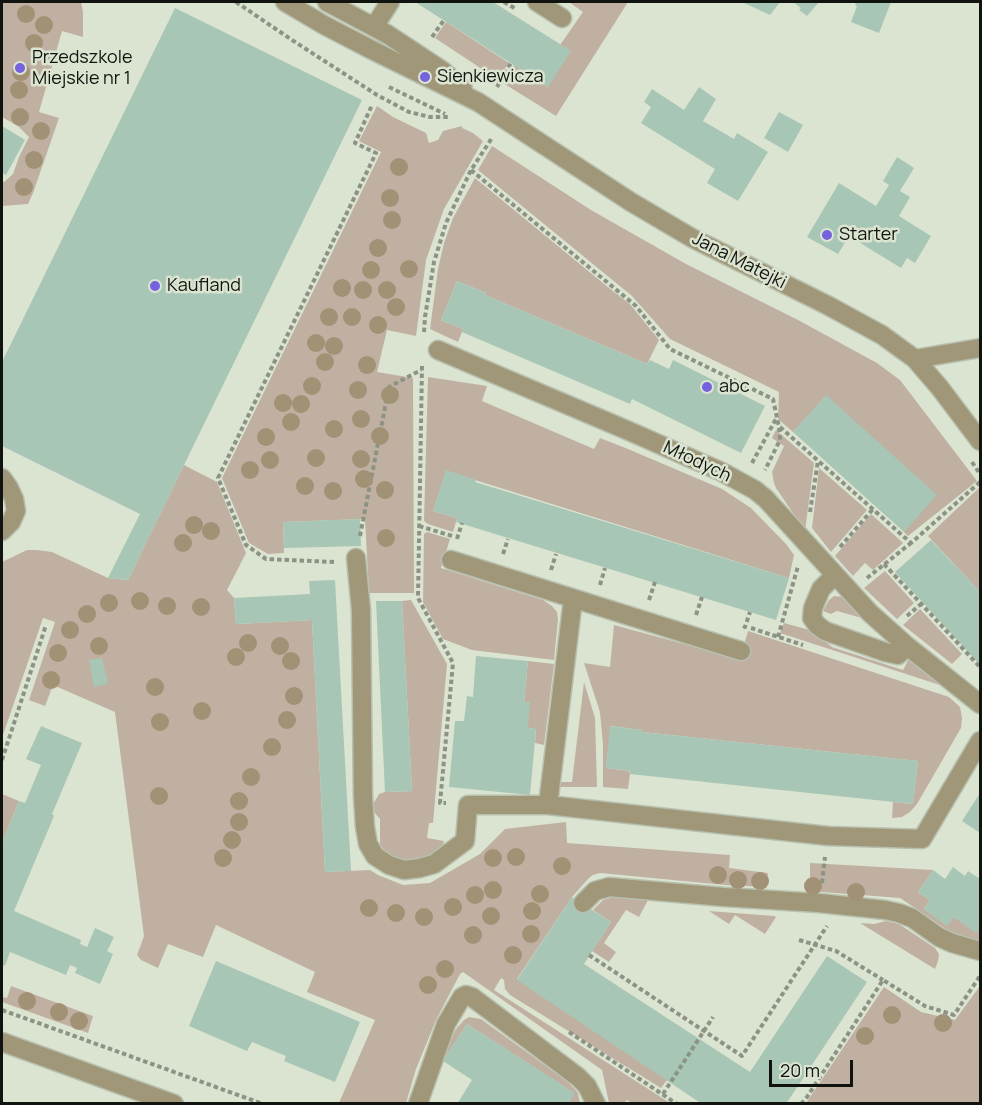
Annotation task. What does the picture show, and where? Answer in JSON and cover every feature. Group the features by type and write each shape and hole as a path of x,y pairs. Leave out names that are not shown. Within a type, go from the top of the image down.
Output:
{"street":[{"name":"Jana Matejki","path":"285,2 372,50 478,102 662,221 855,320 899,346 915,359 981,441"},
{"name":"Jana Matejki","path":"327,2 374,27 443,71 478,102"},
{"path":"374,27 390,2"},
{"path":"537,2 562,18"},
{"name":"Młodych","path":"431,347 722,472 755,490 766,499 870,613 907,646 981,704"},
{"path":"915,359 981,348"},
{"path":"2,478 14,499 16,511 11,522 2,531"},
{"path":"356,560 361,610 363,797 368,844 375,856 389,865 404,870 434,864 465,841 468,805 548,805 828,836 922,839 981,741"},
{"path":"451,560 741,651"},
{"path":"835,575 821,589 813,608 812,618 817,625 825,631 891,654 897,655 907,646"},
{"path":"548,805 573,599"},
{"path":"583,903 592,892 604,887 885,909 912,918 952,944 981,951"},
{"path":"418,1104 445,1027 462,997 467,995 581,1080 591,1091 596,1104"},
{"path":"2,1041 174,1104"}],"path":[{"path":"236,2 377,95 409,112 430,117 450,117"},
{"path":"428,43 444,20"},
{"path":"497,88 511,63"},
{"path":"377,95 355,143 376,153 218,478 246,545 266,559 356,560 389,387 422,370"},
{"path":"468,805 440,802 453,663 418,598 422,370 431,347 425,317 434,262 446,223 471,170 489,143"},
{"path":"471,170 636,306 670,349 773,399 780,440 755,490"},
{"path":"779,427 911,543"},
{"path":"969,458 981,474"},
{"path":"809,518 818,461"},
{"path":"865,579 911,543 981,482"},
{"path":"838,549 873,509"},
{"path":"778,637 805,542"},
{"path":"884,564 981,667"},
{"path":"900,623 921,604"},
{"path":"2,760 46,625"},
{"path":"819,903 828,836"},
{"path":"589,955 742,1056 841,905"},
{"path":"799,940 836,951 925,1006 954,1015 981,976"},
{"path":"801,1104 883,980"},
{"path":"2,1010 263,1104"},
{"path":"663,1094 713,1017"},
{"path":"569,1032 677,1104"}],"shaded area":[{"name":"Przedszkole Miejskie nr 1","path":"2,2 81,2 83,37 62,31 39,112 59,118 28,204 2,206 2,181 4,182 13,174 29,137 18,126 2,117"},
{"path":"569,2 628,2 556,116 503,83 514,65 548,87 560,45 583,12"},
{"path":"446,22 509,63 497,79 435,38"},
{"path":"377,106 393,117 426,133 429,143 438,140 443,131 462,126 483,141 444,209 426,260 416,336 387,330 377,372 413,378 414,593 369,593 365,519 283,522 284,553 268,554 249,543 222,478 381,152 359,141"},
{"path":"492,146 591,210 686,264 798,320 877,363 900,380 977,481 908,536 826,396 793,432 778,419 779,392 670,339 632,296 478,170"},
{"path":"475,178 630,304 659,340 647,364 457,281 441,320 463,329 458,342 430,329 444,243 453,218"},
{"path":"428,377 487,386 482,401 594,449 600,438 722,489 751,508 786,544 794,555 789,578 446,471 433,511 457,518 453,532 428,524 424,521"},
{"path":"776,430 814,463 805,531 774,483 772,472 784,446 772,438"},
{"path":"184,465 217,482 246,553 227,590 234,598 236,624 312,620 325,872 370,870 403,885 430,883 480,854 505,829 566,822 567,843 730,855 729,868 768,873 766,887 600,873 593,875 572,897 517,979 667,1080 661,1088 510,995 501,978 494,990 670,1103 632,1103 627,1100 624,1103 609,1103 602,1070 463,972 436,1020 416,1069 406,1103 339,1103 375,1020 307,992 315,972 216,925 203,957 168,944 158,968 141,960 137,955 144,936 115,712 53,685 45,706 29,700 55,622 43,618 2,738 2,562 27,550 52,552 108,578 128,580"},
{"path":"819,468 867,510 831,552 812,528"},
{"path":"980,487 980,592 928,536"},
{"path":"871,514 903,543 873,570 865,563 853,576 835,556"},
{"path":"427,532 450,539 441,568 543,600 552,606 557,612 558,620 554,660 472,650 443,639 423,602 424,534"},
{"path":"885,571 914,603 897,619 864,588"},
{"path":"834,596 843,597 892,644 862,618 837,611 831,614 823,611"},
{"path":"411,600 447,664 433,823 429,823 427,838 444,841 440,857 413,863 393,859 383,849 380,844 380,819 372,806 379,794 412,791 402,601"},
{"path":"920,609 962,654 952,664 903,625"},
{"path":"784,623 813,631 832,647 903,670 910,657 949,688 780,633"},
{"path":"614,625 743,660 748,631 949,697 960,707 961,728 917,804 902,817 892,818 893,802 913,804 918,761 642,732 642,730 611,726 606,768 629,771 630,774 628,789 603,787 600,712 584,663 610,667"},
{"path":"528,661 554,664 544,745 535,743 536,729 528,728 524,702"},
{"path":"584,682 595,718 597,787 561,787 559,782 572,782"},
{"path":"2,794 19,801 2,843"},
{"path":"810,863 933,870 918,892 930,900 924,909 947,925 954,917 976,932 980,927 980,945 946,929 900,898 810,891"},
{"path":"612,897 648,900 639,917 626,910 604,943 616,952 609,962 592,951 611,922 593,910 603,900"},
{"path":"709,911 776,917 765,934 735,915 729,924"},
{"path":"886,921 899,924 935,948 939,954 935,969 860,923 874,924"},
{"path":"11,986 93,1016 88,1033 2,1002 2,997 7,998"},
{"path":"980,986 980,1103 806,1103 884,987 921,1012 955,1020"},
{"path":"469,1017 481,1019 568,1082 578,1093 580,1103 568,1103 574,1093 467,1024 443,1061 441,1060 456,1029"}],"building":[{"path":"415,2 493,2 571,51 548,87"},
{"path":"742,2 780,2 770,15"},
{"path":"793,2 819,2 807,16"},
{"path":"856,2 891,2 879,33 851,22 857,6"},
{"name":"Kaufland","path":"175,8 362,100 128,580 108,578 140,514 2,446 2,362"},
{"path":"699,87 716,99 703,121 734,139 737,133 768,152 738,201 707,183 715,169 641,123 651,107 644,102 652,89 684,110"},
{"path":"779,112 803,125 788,152 764,138"},
{"path":"2,126 25,140 6,175 2,173"},
{"path":"897,157 914,168 900,191 910,197 899,216 931,236 915,263 907,258 901,268 849,236 838,254 807,237 839,183 876,206 889,185 883,181"},
{"path":"457,281 647,364 650,360 669,369 673,360 765,406 741,453 632,399 630,404 462,332 463,329 441,320"},
{"path":"826,395 937,495 904,532 793,432"},
{"path":"446,470 476,480 475,482 789,578 776,620 456,522 457,518 433,511"},
{"path":"360,519 361,546 284,548 283,522"},
{"path":"931,540 980,592 980,665 895,572"},
{"path":"335,580 351,871 325,872 312,620 236,624 234,598 310,594 309,581"},
{"path":"376,601 402,601 412,791 385,792"},
{"path":"476,656 528,661 524,702 530,702 528,728 536,729 530,795 449,787 455,721 464,721 467,696 473,697"},
{"path":"102,658 108,684 94,687 89,660"},
{"path":"41,726 82,743 14,911 81,940 80,944 87,947 95,928 114,937 107,951 113,954 100,984 75,973 77,968 70,965 66,975 10,952 5,966 2,964 2,843 19,801 25,803 41,765 26,759"},
{"path":"610,726 642,730 642,732 918,761 913,804 630,774 630,771 606,768"},
{"path":"980,793 980,833 962,821"},
{"path":"953,867 965,876 968,871 980,879 980,927 976,933 954,917 947,926 924,909 930,900 918,892 933,870 945,879"},
{"path":"572,897 611,922 584,964 750,1072 827,956 867,982 786,1104 702,1104 517,980"},
{"path":"216,961 360,1022 335,1082 284,1061 286,1056 252,1042 247,1051 189,1026"},
{"path":"467,1024 575,1093 568,1104 457,1104 472,1080 443,1061"}],"place":[{"name":"Przedszkole Miejskie nr 1","path":"20,68"},
{"name":"Sienkiewicza","path":"425,77"},
{"name":"Starter","path":"827,235"},
{"name":"Kaufland","path":"155,286"},
{"name":"abc","path":"707,387"}]}
